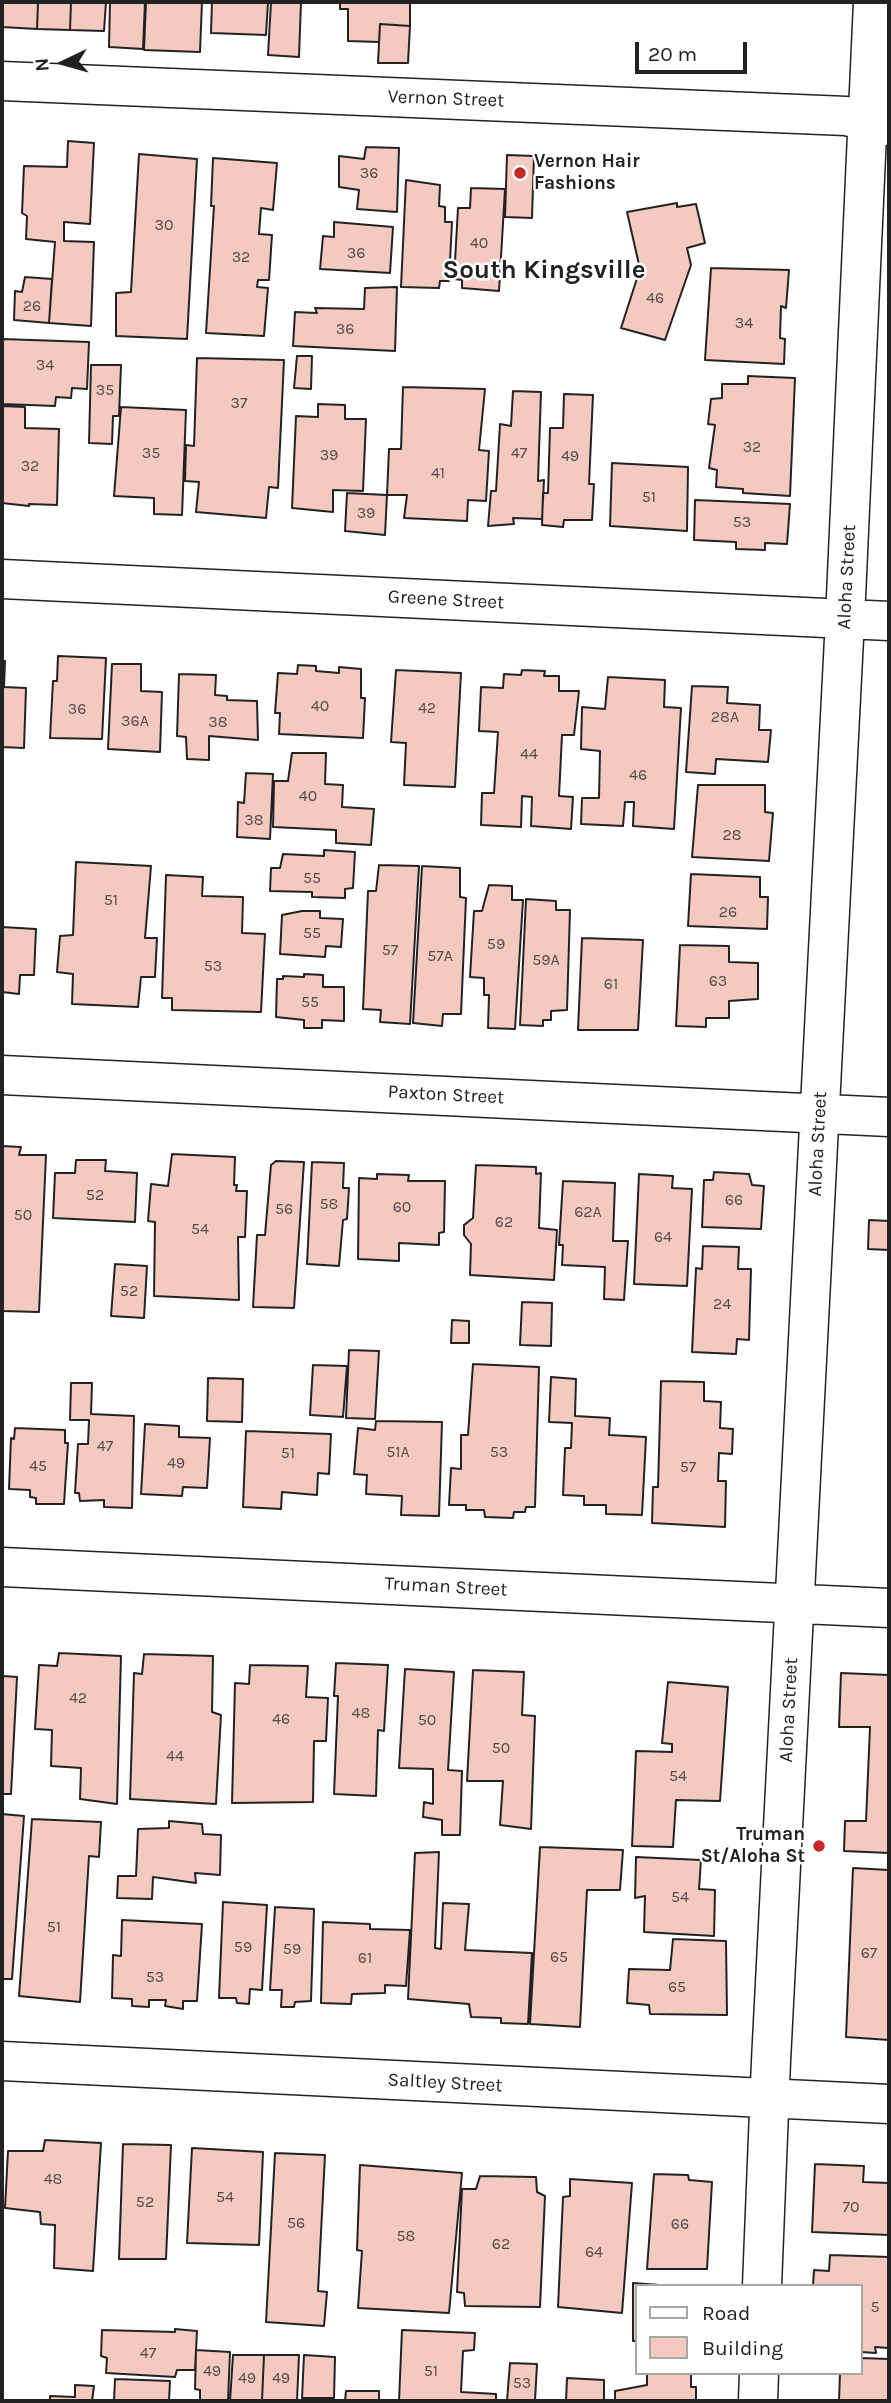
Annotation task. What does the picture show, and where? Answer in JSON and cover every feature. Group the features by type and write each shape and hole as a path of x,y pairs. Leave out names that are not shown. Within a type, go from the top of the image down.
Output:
{"street":[{"name":"Aloha Street","path":"762,2284 769,2098 845,619 879,124 873,2"},
{"name":"Vernon Street","path":"2,80 846,116 879,124"},
{"name":"Greene Street","path":"2,579 889,621"},
{"name":"Paxton Street","path":"2,1075 889,1116"},
{"name":"Truman Street","path":"2,1566 889,1608"},
{"name":"Saltley Street","path":"2,2061 889,2104"},
{"path":"758,2401 759,2375"}],"building":[{"path":"3,2 38,2 37,29 2,27"},
{"path":"38,2 71,2 70,30 37,29"},
{"path":"71,2 106,2 104,31 70,30"},
{"path":"110,2 145,2 143,49 109,47"},
{"path":"146,2 202,2 200,52 144,50"},
{"path":"212,2 268,2 266,35 211,33"},
{"path":"271,2 301,2 299,57 268,55"},
{"path":"340,2 410,2 410,26 380,24 379,42 348,41 348,9 340,9"},
{"path":"380,24 410,26 408,63 378,63"},
{"path":"68,141 94,143 90,224 64,222 64,241 94,242 91,326 49,323 55,242 26,239 27,216 22,213 24,166 67,167"},
{"path":"366,147 399,148 397,212 357,209 359,190 339,187 339,156 364,159"},
{"path":"139,154 197,159 187,339 116,336 116,293 131,292"},
{"name":"Vernon Hair Fashions","path":"507,155 534,156 532,218 505,217"},
{"path":"213,158 277,163 273,210 261,208 259,234 272,235 269,280 258,280 257,287 268,288 264,336 206,333 214,206 211,206"},
{"path":"406,180 440,185 439,206 445,207 445,222 452,222 449,281 440,281 439,288 401,287"},
{"path":"471,188 505,189 499,291 462,288 462,280 454,279 458,208 470,208"},
{"path":"677,203 677,207 696,204 705,243 687,248 691,265 665,340 621,328 640,269 627,212"},
{"path":"334,222 393,227 390,273 320,269 323,236 334,237"},
{"path":"711,268 789,270 786,308 781,306 780,338 785,339 784,364 705,360"},
{"path":"25,277 52,279 49,323 14,320 15,291 22,292"},
{"path":"397,287 395,351 293,346 295,312 317,313 315,308 364,309 365,288"},
{"path":"2,339 89,342 87,389 72,388 71,398 56,397 55,406 2,404"},
{"path":"297,356 312,356 311,389 294,388"},
{"path":"197,358 284,360 278,488 269,487 266,518 196,512 199,482 185,481 186,445 194,446"},
{"path":"91,365 121,365 119,416 113,416 112,444 89,443"},
{"path":"748,376 795,378 790,496 743,493 743,489 716,487 717,470 709,468 715,425 708,424 711,399 722,398 722,384 748,384"},
{"path":"403,387 485,389 479,450 489,451 486,501 468,500 467,521 404,518 407,495 387,495 389,449 401,449"},
{"path":"513,391 541,392 538,481 544,480 542,519 513,518 514,524 488,526 491,491 496,491 500,424 511,426"},
{"path":"564,394 593,395 589,484 594,484 592,520 564,520 563,527 542,525 543,493 548,493 550,428 563,428"},
{"path":"318,404 345,405 345,419 366,419 363,491 333,490 333,512 292,508 296,416 318,417"},
{"path":"2,406 25,407 25,428 59,429 57,505 2,503"},
{"path":"121,407 186,410 182,515 154,514 154,498 114,496"},
{"path":"612,463 688,467 687,531 610,526"},
{"path":"347,493 387,495 385,535 345,531"},
{"path":"695,500 790,504 787,544 765,543 765,550 736,549 736,542 694,540"},
{"path":"58,656 106,658 102,739 50,738 53,681 57,681"},
{"path":"2,661 5,661 4,687 26,688 24,748 2,747"},
{"path":"112,664 141,664 141,691 162,692 160,752 108,749"},
{"path":"298,665 316,666 316,671 339,673 339,667 361,669 361,698 365,698 363,738 279,734 280,713 275,713 278,673 297,674"},
{"path":"396,670 461,673 455,787 404,785 406,743 391,742"},
{"path":"522,670 545,671 544,676 559,676 559,691 579,691 574,735 562,735 559,796 573,797 571,829 531,826 532,797 522,796 521,827 481,825 482,793 494,793 498,732 479,731 481,687 503,688 504,674 521,675"},
{"path":"179,674 216,675 215,695 227,696 227,700 257,701 258,740 209,736 209,760 187,759 186,737 177,736"},
{"path":"608,677 665,680 664,707 681,708 674,829 633,826 634,802 625,802 623,826 581,824 582,798 599,798 600,751 581,749 582,707 605,709"},
{"path":"692,686 728,687 727,703 760,705 759,730 771,730 768,762 716,759 715,774 686,772"},
{"path":"292,753 326,753 325,784 343,785 342,807 374,809 371,845 336,843 336,830 273,827 274,781 288,781"},
{"path":"246,773 273,774 270,839 237,837 238,802 244,803"},
{"path":"698,785 765,785 765,812 773,813 769,861 692,857"},
{"path":"324,850 355,852 353,888 345,889 345,898 312,897 312,892 270,891 271,868 280,868 283,854 324,856"},
{"path":"76,862 151,866 145,938 157,938 155,977 141,977 138,1007 72,1004 73,974 57,972 60,936 73,935"},
{"path":"379,865 419,866 410,1024 380,1022 381,1010 363,1009 368,891 376,891"},
{"path":"422,866 460,868 460,897 466,898 461,1014 443,1014 442,1026 413,1023"},
{"path":"691,874 760,877 760,897 768,897 767,929 688,926"},
{"path":"166,875 203,877 202,896 243,897 242,933 265,934 261,1012 172,1010 172,998 162,998"},
{"path":"489,885 512,886 512,900 523,900 515,1029 488,1028 489,995 484,995 484,978 470,977 474,911 482,911"},
{"path":"526,899 556,901 556,910 570,910 567,1010 551,1011 551,1020 543,1020 543,1026 520,1025"},
{"path":"320,911 320,918 343,919 341,947 326,946 325,957 280,954 282,915"},
{"path":"2,927 36,929 34,975 20,975 19,994 2,992"},
{"path":"582,938 643,940 638,1030 578,1030"},
{"path":"680,945 729,946 729,962 758,963 758,999 729,1001 729,1018 706,1018 706,1027 676,1026"},
{"path":"304,974 323,975 323,987 344,987 344,1021 322,1020 322,1028 304,1028 304,1020 276,1017 277,979 283,979 283,976 304,977"},
{"path":"2,1146 21,1147 19,1155 46,1155 39,1312 2,1311"},
{"path":"172,1154 235,1157 236,1191 247,1191 245,1237 238,1237 239,1300 154,1296 155,1222 148,1221 151,1184 168,1186"},
{"path":"76,1160 106,1160 105,1171 137,1173 135,1222 53,1218 55,1173 75,1173"},
{"path":"276,1161 304,1162 294,1308 253,1307 257,1235 265,1235 271,1165"},
{"path":"312,1162 344,1163 343,1188 349,1188 339,1266 307,1264"},
{"path":"476,1165 536,1167 536,1174 541,1173 539,1228 557,1230 554,1280 470,1275 471,1244 464,1235 464,1225 473,1218"},
{"path":"714,1172 749,1174 752,1185 764,1186 761,1229 702,1227 704,1180 713,1180"},
{"path":"377,1174 409,1175 408,1181 445,1181 444,1232 439,1233 439,1245 399,1243 399,1261 358,1259 359,1178 377,1179"},
{"path":"639,1174 673,1176 672,1188 692,1189 687,1286 634,1284"},
{"path":"563,1181 615,1183 613,1241 628,1241 624,1300 604,1299 605,1267 562,1265 563,1245 559,1245"},
{"path":"869,1220 889,1221 889,1250 868,1249"},
{"path":"703,1246 739,1247 738,1269 751,1269 749,1340 737,1339 736,1354 692,1352 696,1268 702,1269"},
{"path":"115,1264 147,1266 144,1318 111,1316"},
{"path":"522,1302 552,1303 551,1346 520,1345"},
{"path":"452,1320 469,1321 469,1343 451,1343"},
{"path":"349,1350 379,1351 375,1419 346,1418"},
{"path":"473,1364 539,1367 535,1507 526,1507 525,1512 514,1512 513,1518 485,1517 484,1510 466,1510 466,1505 449,1505 451,1468 461,1469 461,1435 468,1435"},
{"path":"313,1365 347,1366 343,1417 310,1415"},
{"path":"551,1377 576,1379 575,1416 610,1418 609,1435 646,1437 642,1515 606,1514 606,1505 584,1505 584,1496 563,1495 565,1448 571,1448 572,1423 549,1422"},
{"path":"208,1378 243,1379 242,1422 207,1421"},
{"path":"661,1381 704,1382 704,1401 721,1402 720,1428 733,1429 732,1454 719,1453 718,1481 726,1481 725,1527 652,1523 653,1487 658,1487"},
{"path":"71,1383 92,1383 91,1414 134,1416 132,1508 104,1507 104,1500 80,1501 79,1493 75,1493 78,1444 88,1444 89,1420 70,1420"},
{"path":"376,1421 442,1422 439,1516 401,1515 402,1496 366,1494 367,1475 354,1474 358,1428 375,1430"},
{"path":"145,1424 179,1426 179,1437 210,1438 207,1488 183,1487 182,1496 141,1494"},
{"path":"15,1428 65,1430 65,1443 68,1443 64,1504 36,1504 36,1498 30,1497 30,1490 9,1489 11,1438 14,1439"},
{"path":"246,1431 331,1434 329,1474 318,1473 317,1495 282,1492 281,1509 243,1507"},
{"path":"2,1652 3,1676 17,1677 11,1794 2,1794"},
{"path":"59,1653 121,1656 117,1804 80,1799 81,1768 51,1766 52,1730 35,1729 39,1665 57,1666"},
{"path":"144,1654 213,1656 212,1712 221,1715 216,1804 130,1799 134,1673 142,1674"},
{"path":"336,1663 388,1665 384,1731 378,1730 376,1796 334,1794 338,1696 334,1696"},
{"path":"250,1665 308,1666 306,1697 328,1698 326,1741 314,1741 313,1802 232,1803 235,1683 249,1684"},
{"path":"405,1669 454,1672 448,1770 462,1771 460,1835 442,1835 442,1820 423,1817 424,1802 433,1804 433,1769 399,1768"},
{"path":"473,1670 524,1672 522,1715 535,1716 531,1829 500,1825 503,1781 467,1781"},
{"path":"841,1673 889,1675 889,1853 844,1851 845,1821 866,1821 870,1727 839,1727"},
{"path":"668,1682 728,1687 720,1801 676,1800 673,1847 632,1846 636,1751 672,1752 672,1744 662,1743"},
{"path":"2,1814 24,1816 12,1979 2,1979"},
{"path":"32,1819 101,1822 99,1857 89,1856 80,2002 19,1996"},
{"path":"169,1821 202,1824 203,1834 221,1835 220,1875 195,1873 196,1883 153,1877 152,1899 117,1898 118,1876 136,1876 138,1829 169,1828"},
{"path":"540,1847 623,1850 620,1890 587,1890 580,2027 530,2024"},
{"path":"439,1852 435,1948 441,1949 443,1903 469,1904 465,1950 532,1953 528,2024 501,2023 501,2018 471,2017 469,2004 408,1999 415,1853"},
{"path":"636,1857 701,1860 699,1889 715,1890 714,1936 644,1932 645,1896 635,1898"},
{"path":"853,1868 889,1870 889,2040 846,2037"},
{"path":"223,1902 267,1905 262,1990 250,1989 249,2004 237,2003 236,1998 219,1998"},
{"path":"275,1907 314,1909 311,2001 295,2002 294,2007 281,2007 282,1990 270,1990"},
{"path":"122,1920 202,1924 197,2001 183,2001 183,2009 165,2006 166,2000 149,2000 149,2007 132,2006 132,1999 112,1998 113,1955 121,1956"},
{"path":"323,1922 370,1924 370,1929 410,1930 406,1986 385,1985 385,1993 352,1994 351,2004 321,2003"},
{"path":"673,1939 726,1941 727,2015 650,2014 649,2005 627,2003 629,1969 670,1970"},
{"path":"45,2140 101,2143 93,2271 54,2268 55,2225 41,2224 40,2212 5,2208 8,2151 43,2151"},
{"path":"123,2144 171,2145 166,2259 119,2259"},
{"path":"192,2148 263,2152 259,2245 187,2243"},
{"path":"275,2153 325,2155 318,2291 327,2292 324,2326 266,2322"},
{"path":"815,2164 864,2166 863,2182 889,2183 889,2235 812,2232"},
{"path":"360,2165 462,2173 449,2313 358,2308 362,2251 357,2250"},
{"path":"654,2174 688,2175 689,2180 712,2182 707,2269 647,2269"},
{"path":"480,2176 536,2177 537,2192 545,2196 540,2307 465,2306 464,2293 457,2292 462,2189 476,2189"},
{"path":"570,2179 632,2183 622,2313 558,2307 563,2197 570,2196"},
{"path":"830,2255 889,2257 888,2348 875,2347 876,2353 863,2352 863,2284 813,2284 814,2270 829,2271"},
{"path":"633,2283 646,2284 636,2284 636,2341 633,2341"},
{"path":"175,2329 197,2331 195,2370 177,2370 175,2377 106,2373 107,2358 101,2356 102,2330 175,2332"},
{"path":"402,2330 475,2333 474,2350 463,2351 461,2392 496,2394 496,2401 399,2401"},
{"path":"196,2350 230,2352 228,2401 200,2401 200,2390 195,2389"},
{"path":"233,2355 264,2355 262,2401 230,2401"},
{"path":"264,2355 299,2355 297,2401 262,2401"},
{"path":"304,2355 335,2357 334,2398 302,2398"},
{"path":"863,2358 889,2359 889,2401 839,2401 840,2375 863,2375"},
{"path":"510,2363 537,2364 535,2401 507,2401"},
{"path":"647,2375 691,2375 691,2387 696,2387 696,2401 615,2401 615,2391 647,2385"},
{"path":"567,2378 604,2380 604,2401 566,2401"},
{"path":"115,2379 170,2381 169,2401 114,2401"},
{"path":"75,2385 94,2386 92,2401 50,2401 50,2396 75,2397"},
{"path":"346,2391 379,2391 379,2401 345,2401"}],"place":[{"name":"Vernon Hair Fashions","path":"520,173"},
{"name":"Truman St/Aloha St","path":"819,1846"}],"district":[{"name":"South Kingsville","path":"544,271"}]}
